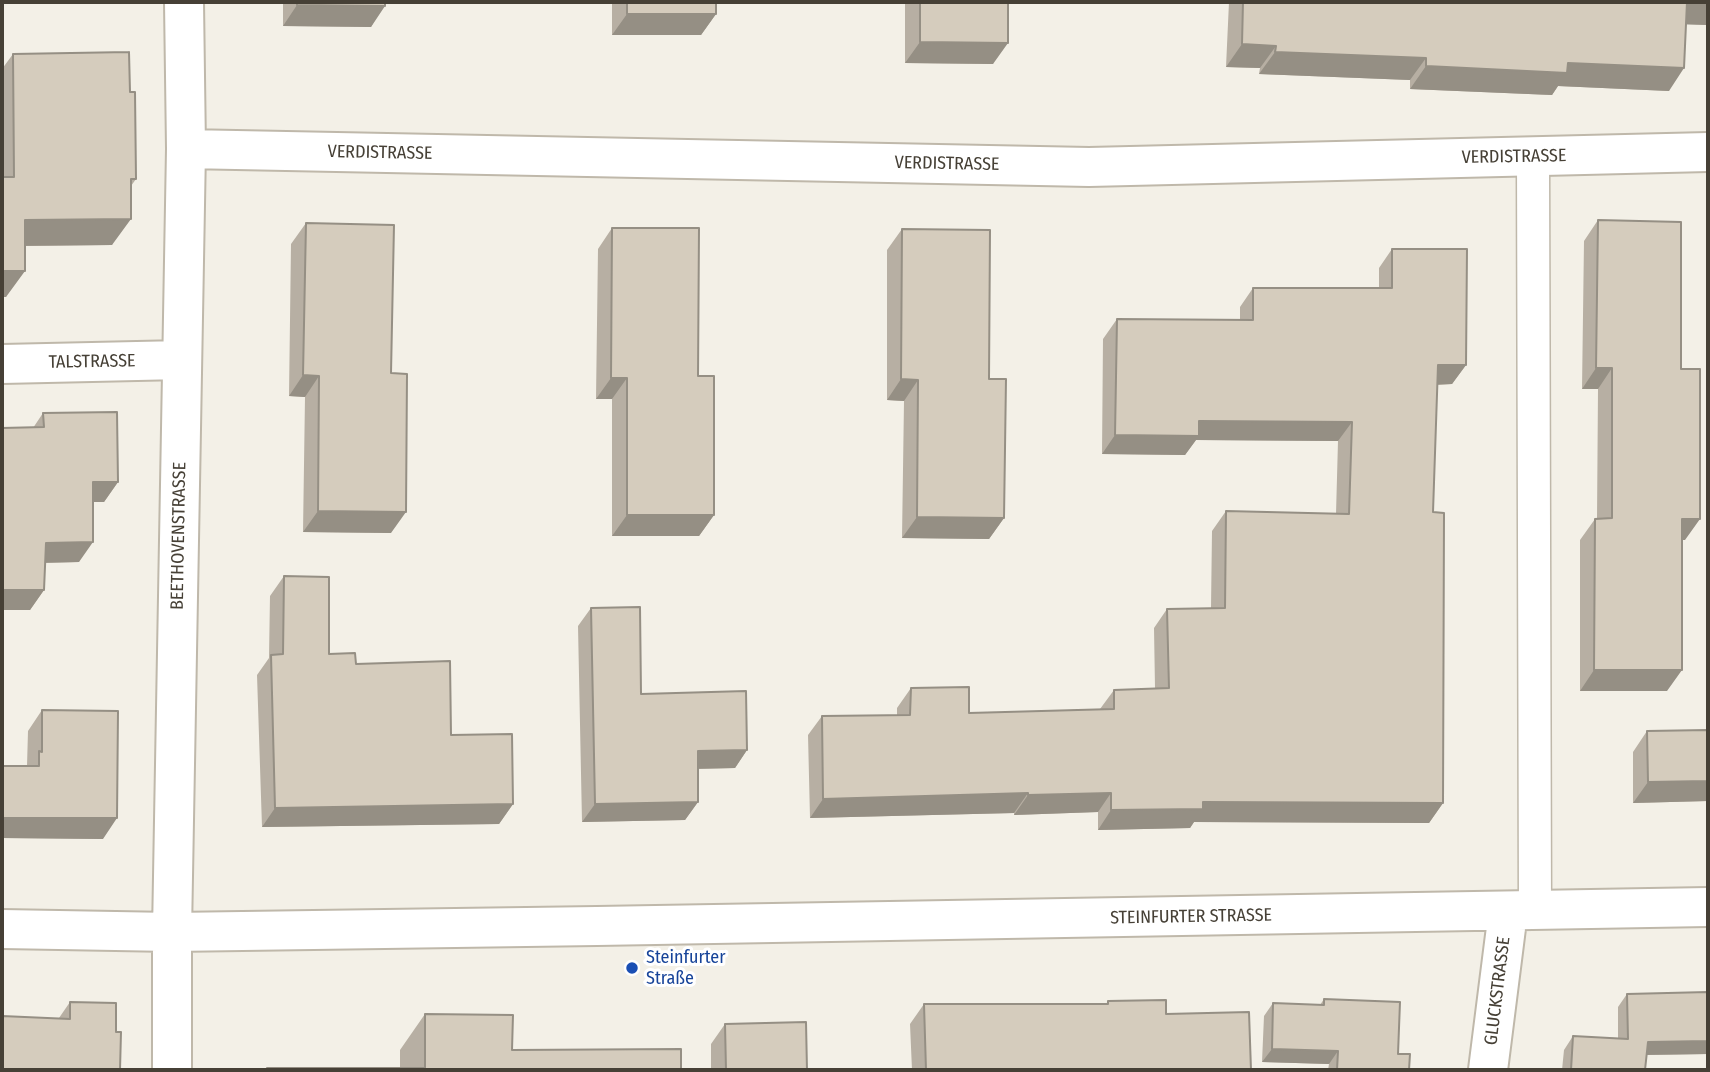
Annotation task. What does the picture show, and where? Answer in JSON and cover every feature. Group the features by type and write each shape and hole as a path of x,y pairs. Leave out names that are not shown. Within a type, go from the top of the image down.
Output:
{"street":[{"name":"BEETHOVENSTRASSE","path":"172,1070 186,149 184,2"},
{"name":"VERDISTRASSE","path":"186,149 1089,167 1708,152"},
{"name":"TALSTRASSE","path":"2,365 182,360"},
{"name":"STEINFURTER STRASSE","path":"2,929 172,932 1708,907"},
{"name":"GLUCKSTRASSE","path":"1488,1070 1521,911"}],"lane":[{"path":"1521,911 1534,157"}],"building":[{"path":"297,2 385,2 385,6 297,5"},
{"path":"627,2 716,2 716,14 627,14"},
{"path":"920,2 1008,2 1008,43 920,42"},
{"path":"1243,2 1687,2 1684,68 1568,63 1567,73 1426,66 1426,58 1275,52 1276,46 1242,44"},
{"path":"129,52 130,92 135,92 136,179 131,179 131,219 25,220 25,271 2,271 2,177 14,177 13,54"},
{"path":"1598,220 1681,222 1681,369 1700,369 1700,519 1682,519 1682,670 1594,670 1595,519 1612,518 1612,368 1596,368"},
{"path":"306,223 394,225 391,373 407,374 406,512 318,511 319,376 303,375"},
{"path":"612,228 699,228 698,376 714,376 714,515 627,515 627,378 611,378"},
{"path":"902,229 990,230 989,379 1006,379 1004,518 917,517 918,380 901,379"},
{"path":"1392,249 1467,249 1466,365 1438,365 1433,512 1444,513 1443,803 1203,802 1203,809 1111,810 1111,793 823,799 822,716 910,715 911,688 969,687 969,713 1114,709 1114,690 1169,688 1167,609 1225,608 1226,511 1349,514 1352,422 1199,421 1199,436 1115,435 1117,319 1253,320 1253,288 1392,288"},
{"path":"117,412 118,482 93,482 93,542 46,543 44,590 2,590 2,428 44,427 43,413"},
{"path":"284,576 329,577 329,654 355,653 356,664 450,661 451,735 512,734 513,804 275,808 271,655 283,654"},
{"path":"640,607 641,694 746,691 747,750 698,751 698,802 595,804 591,608"},
{"path":"42,710 118,711 117,818 2,818 2,766 39,766 39,751 42,752"},
{"path":"1708,730 1708,781 1648,782 1647,731"},
{"path":"1708,992 1708,1041 1648,1042 1645,1070 1571,1070 1573,1036 1628,1039 1627,994"},
{"path":"1324,999 1400,1002 1398,1054 1410,1054 1409,1070 1337,1070 1338,1051 1272,1049 1273,1003 1324,1005"},
{"path":"1166,1000 1166,1014 1249,1012 1251,1070 926,1070 924,1004 1108,1004 1108,1001"},
{"path":"70,1002 116,1003 116,1032 121,1032 120,1070 2,1070 2,1016 70,1019"},
{"path":"425,1014 513,1015 512,1050 681,1049 681,1070 267,1070 425,1068"},
{"path":"806,1022 807,1070 726,1070 725,1024"}],"place":[{"name":"Steinfurter Straße","path":"632,968"}]}
